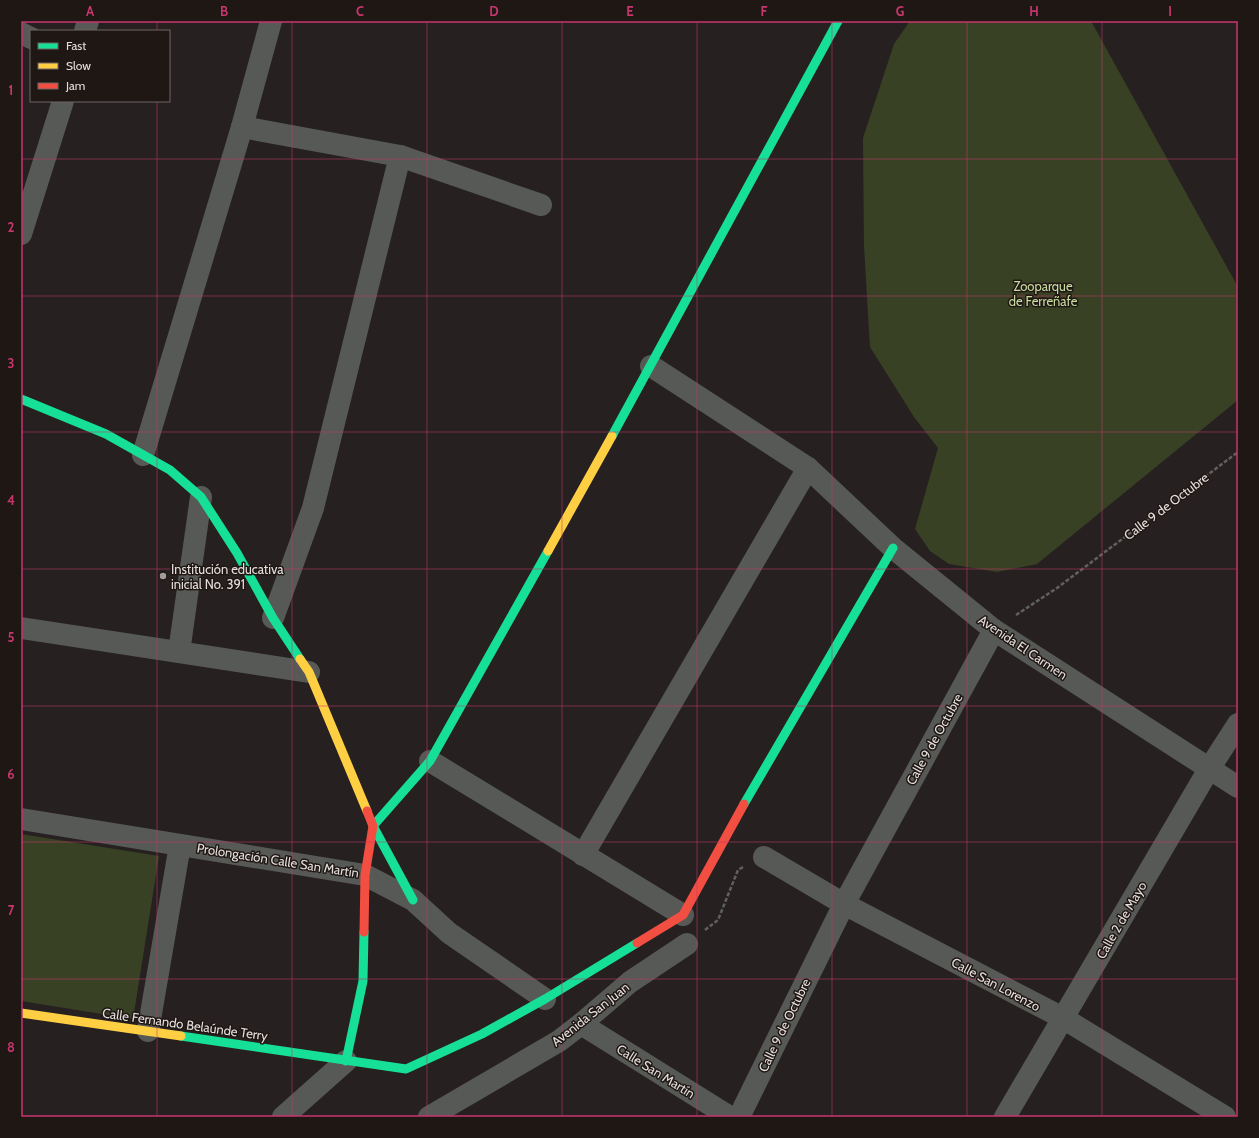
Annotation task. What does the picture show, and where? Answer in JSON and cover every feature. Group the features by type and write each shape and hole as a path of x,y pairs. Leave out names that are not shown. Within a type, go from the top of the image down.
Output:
{"street":[{"path":"143,455 242,128 271,21"},
{"path":"283,1117 346,1061 364,981 366,875 374,826 430,761 651,366 838,21"},
{"path":"21,234 63,102"},
{"path":"242,128 400,156 541,205"},
{"path":"273,618 313,508 400,156"},
{"name":"Avenida El Carmen","path":"651,366 808,468 893,548 994,630 1238,787"},
{"path":"21,399 106,434 170,470 201,497 237,553 273,618 309,672 374,826 413,900"},
{"path":"583,855 808,468"},
{"path":"179,652 201,497"},
{"path":"430,761 683,915 734,822 893,548"},
{"path":"21,628 309,672"},
{"name":"Calle 9 de Octubre","path":"739,1117 844,904 994,630"},
{"name":"Calle 2 de Mayo","path":"1004,1117 1209,769 1238,724"},
{"name":"Prolongación Calle San Martín","path":"21,819 366,875 413,900 449,933 545,999"},
{"path":"148,1032 180,845"},
{"name":"Calle San Lorenzo","path":"764,857 844,904 1063,1018 1225,1117"},
{"name":"Calle Fernando Belaúnde Terry","path":"21,1013 406,1070 482,1034 545,999 683,915"},
{"name":"Avenida San Juan","path":"429,1117 559,1041 630,982 687,944"},
{"name":"Calle San Martín","path":"581,1024 730,1117"}],"path":[{"name":"Calle 9 de Octubre","path":"994,630 1057,588 1238,452"},
{"path":"687,944 718,920 738,870 764,857"}],"green space":[{"name":"Zooparque de Ferreñafe","path":"910,21 1091,21 1238,287 1238,400 1037,564 997,572 949,564 930,551 915,529 938,448 914,417 870,347 864,246 863,138 894,44"},
{"path":"21,834 159,856 133,1019 21,1001"}],"traffic: fast":[{"path":"612,436 838,21"},
{"path":"21,399 106,434 170,470 201,497 237,553 273,618 300,659"},
{"path":"744,804 893,548"},
{"path":"413,900 373,826 430,761 548,551"},
{"path":"346,1061 363,981 364,932"},
{"path":"181,1036 406,1069 482,1034 545,999 637,943"}],"traffic: slow":[{"path":"548,551 612,436"},
{"path":"300,659 309,672 367,811"},
{"path":"21,1013 181,1036"}],"traffic: jam":[{"path":"637,943 683,915 744,804"},
{"path":"364,932 365,875 373,826 367,811"}],"place":[{"name":"Institución educativa inicial No. 391","path":"163,576"}]}
